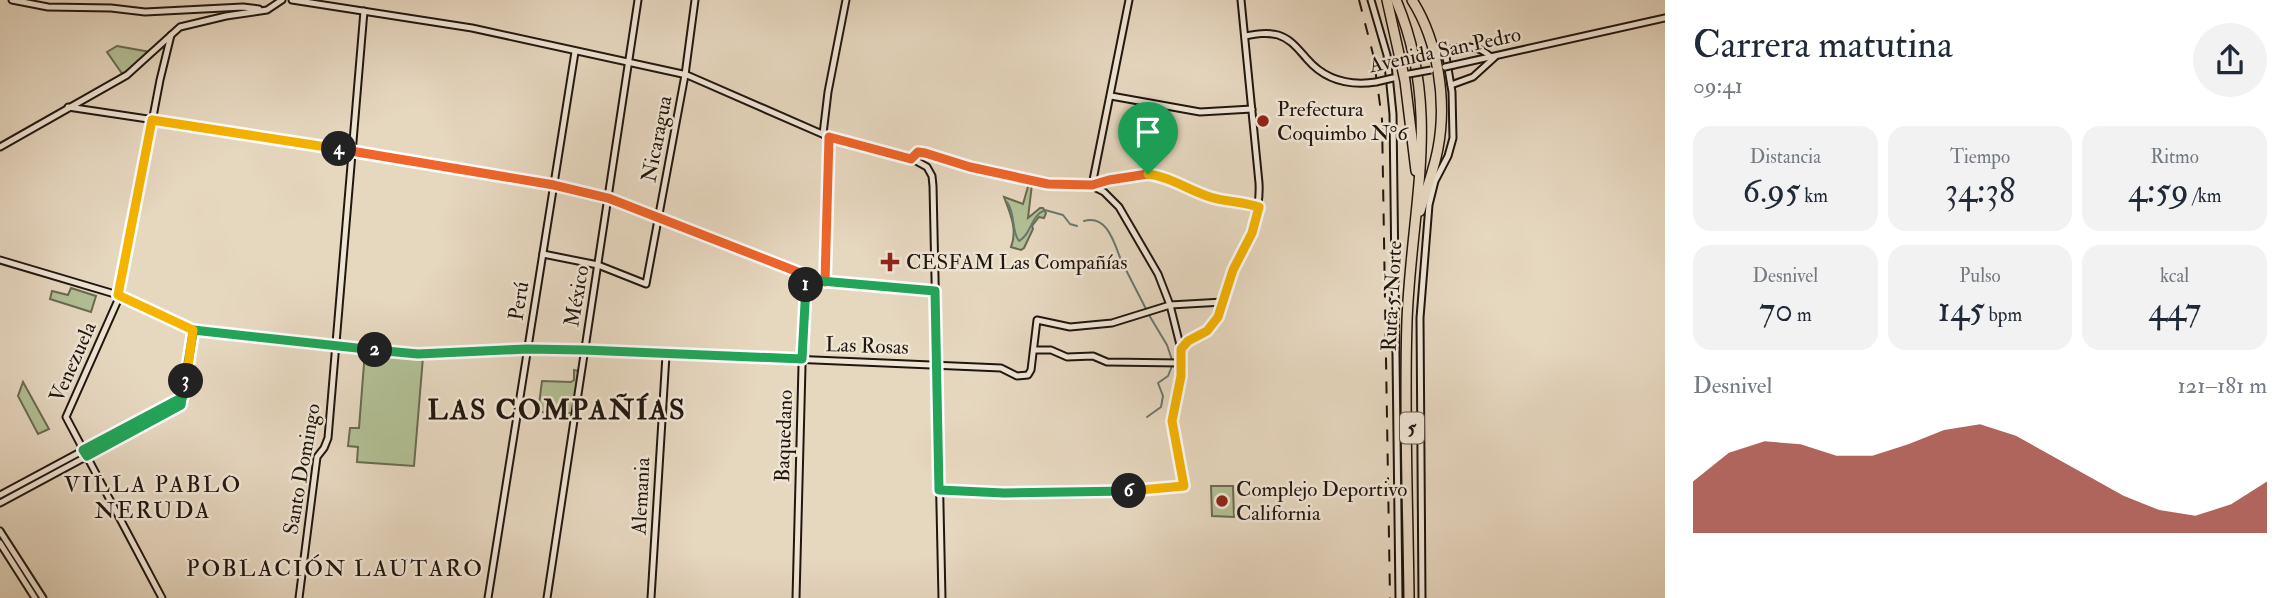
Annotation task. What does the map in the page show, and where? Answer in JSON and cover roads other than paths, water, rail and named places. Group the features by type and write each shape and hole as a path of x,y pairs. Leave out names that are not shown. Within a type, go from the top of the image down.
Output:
{"highway":[{"path":"1387,0 1406,75 1417,197"},
{"name":"Ruta 5 Norte","path":"1398,0 1413,52 1421,95 1423,137 1410,273 1406,362 1411,598"},
{"name":"Ruta 5 Norte","path":"1398,0 1415,38 1426,93 1427,141 1411,360 1411,598"},
{"path":"1412,0 1427,28 1437,68 1440,111 1439,141 1420,211"}],"street":[{"path":"12,0 48,7 111,8 140,12 243,7 264,11"},
{"path":"292,0 472,28 685,75 826,135 893,152 927,167 932,176 942,598"},
{"name":"México","path":"547,598 638,0"},
{"name":"Nicaragua","path":"598,265 646,284 685,75 695,0"},
{"path":"825,282 828,92 846,0"},
{"path":"1092,185 1129,0"},
{"path":"1181,349 1188,341 1210,328 1218,317 1233,270 1252,233 1259,207 1260,189 1241,0"},
{"path":"1371,0 1387,55 1393,114 1399,598"},
{"path":"0,148 131,72 171,34 186,25 264,11 278,1"},
{"name":"Santo Domingo","path":"299,598 317,456 327,440 364,11"},
{"name":"Avenida San Pedro","path":"1245,36 1270,34 1287,39 1317,70 1328,76 1352,83 1376,82 1665,18"},
{"path":"1244,24 1249,32 1257,34"},
{"name":"Venezuela","path":"162,598 66,415 116,306 171,34"},
{"path":"1246,47 1257,34"},
{"path":"1422,598 1420,310 1429,205 1435,181 1448,156 1453,138 1451,85 1445,51 1468,46 1490,57"},
{"name":"Perú","path":"488,598 575,52"},
{"path":"1451,85 1474,77 1499,55"},
{"path":"1111,96 1200,112 1252,109"},
{"path":"68,107 554,185 608,198 825,282 935,291"},
{"path":"911,159 914,154 922,153 970,167 1044,183 1092,185 1109,180 1157,175 1213,198 1259,207"},
{"path":"939,490 1004,493 1105,492 1184,486 1172,421 1181,349 1170,305 1158,274 1126,217 1110,197 1092,185"},
{"path":"542,254 598,265"},
{"name":"Las Rosas","path":"0,260 118,295 193,330 418,354 527,349 584,350 1002,368 1017,376 1030,373 1034,350"},
{"name":"Baquedano","path":"796,598 804,289 808,276"},
{"path":"1181,363 1107,362 1093,356 1067,357 1051,350 1034,350 1037,320 1070,327 1115,323 1170,305 1223,302"},
{"path":"0,495 181,405 193,330"},
{"path":"1178,337 1182,341 1188,341"},
{"name":"Alemania","path":"651,598 666,355"},
{"path":"0,503 183,397"},
{"path":"0,531 43,598"},
{"path":"0,543 35,598"}],"waterway":[{"path":"1007,202 1019,241 1036,216 1045,210 1063,215 1070,224 1077,226"},
{"path":"1084,221 1093,220 1105,227 1114,241 1123,265"},
{"path":"1125,268 1146,309"},
{"path":"1149,315 1167,345 1172,360"},
{"path":"1147,417 1161,407 1163,396 1158,383 1168,376 1172,366"}],"railway":[{"path":"1359,0 1373,54 1382,119 1390,598"}],"place":[{"name":"Prefectura Coquimbo N°6","path":"1263,121"},
{"name":"CESFAM Las Compañías","path":"890,262"},
{"name":"Complejo Deportivo California","path":"1222,501"}],"district":[{"name":"LAS COMPAÑÍAS","path":"557,410"},
{"name":"VILLA PABLO NERUDA","path":"153,497"},
{"name":"POBLACIÓN LAUTARO","path":"335,568"}]}
